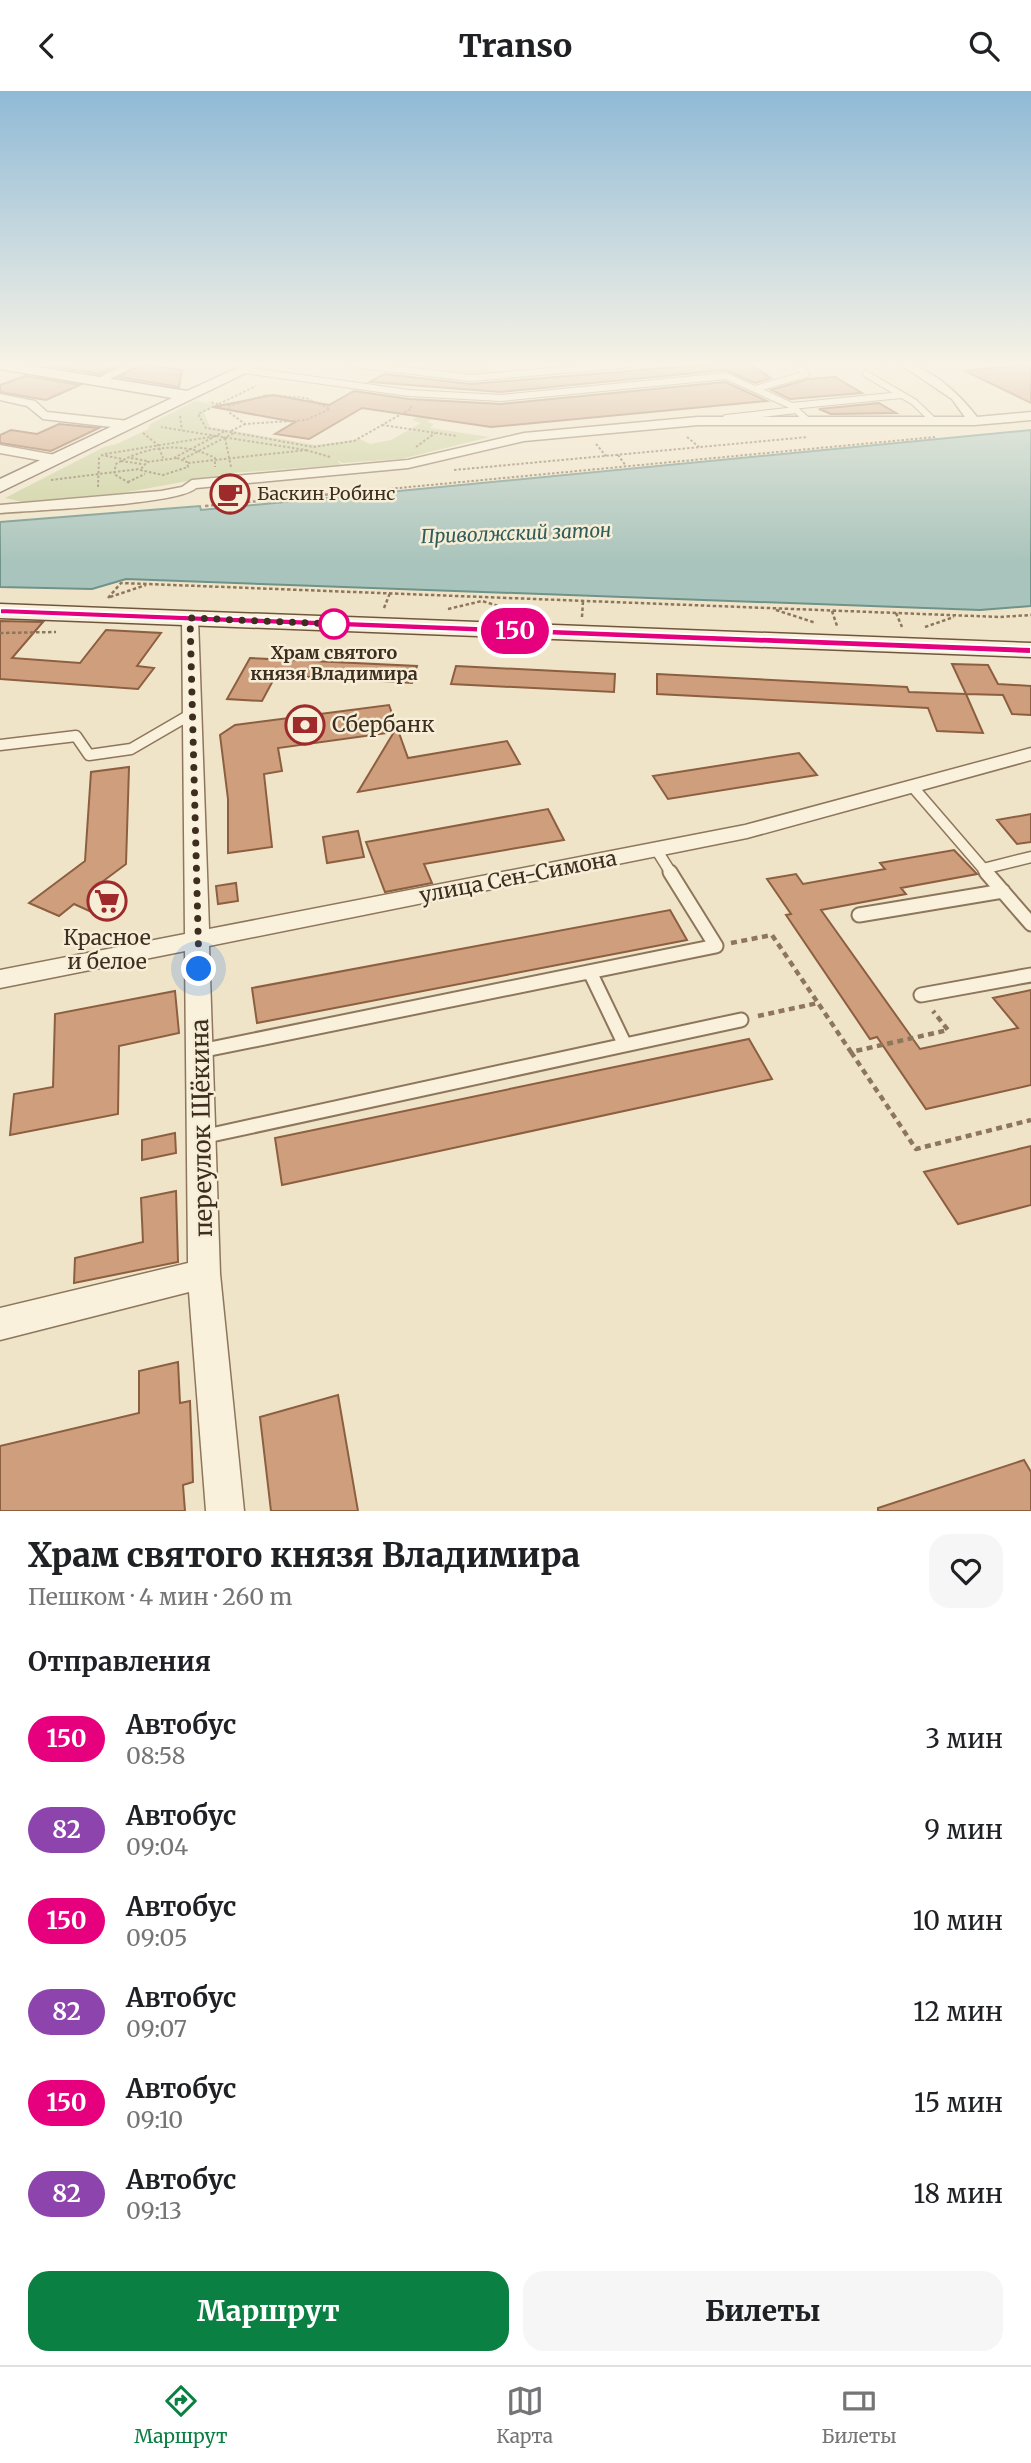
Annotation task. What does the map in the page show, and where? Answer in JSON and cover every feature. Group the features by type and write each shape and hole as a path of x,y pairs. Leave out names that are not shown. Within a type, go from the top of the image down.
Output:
{"main road":[{"path":"0,486 62,465 133,430"},
{"path":"0,611 1031,650"}],"street":[{"path":"0,509 161,495 186,490 192,484 408,464 524,437 597,430"},
{"path":"0,449 62,465"},
{"name":"переулок Щёкина","path":"190,618 199,941 204,1274 225,1511"},
{"name":"улица Сен-Симона","path":"0,979 747,831 1031,754"},
{"path":"0,1324 204,1274"}],"lane":[{"path":"0,745 76,736 89,755 131,749 193,713"},
{"path":"912,786 1031,924"},
{"path":"200,1051 716,946 656,849"},
{"path":"983,869 1031,857"},
{"path":"859,915 1003,891"},
{"path":"590,972 625,1045"},
{"path":"921,995 1031,975"},
{"path":"202,1137 741,1020"}],"path":[{"path":"138,430 158,447 163,458"},
{"path":"178,430 325,453 332,459"},
{"path":"220,430 313,447 354,442 374,430"},
{"path":"174,458 225,431"},
{"path":"183,460 234,433"},
{"path":"89,460 99,454 216,436"},
{"path":"225,438 232,473"},
{"path":"205,506 881,442 876,438"},
{"path":"113,472 121,461 128,457 158,447 200,451 216,460"},
{"path":"705,447 718,457"},
{"path":"121,461 142,464 174,458 188,463 306,450"},
{"path":"98,493 99,454"},
{"path":"618,455 626,466"},
{"path":"128,457 149,461"},
{"path":"210,472 216,460"},
{"path":"128,482 145,474 179,472 188,467 188,463"},
{"path":"139,469 142,464"},
{"path":"62,465 47,480 139,469 145,474"},
{"path":"113,472 133,483"},
{"path":"125,487 153,475"},
{"path":"215,499 217,504"},
{"path":"151,584 108,597 121,583 151,584 390,593 771,608 831,611 1031,615"},
{"path":"383,610 390,593"},
{"path":"447,610 482,600 521,613"},
{"path":"582,619 583,601"},
{"path":"771,608 817,623"},
{"path":"828,627 839,631 831,611"},
{"path":"896,613 905,634"},
{"path":"918,629 958,615"},
{"path":"716,946 772,935 916,1149 1031,1120"},
{"path":"850,1052 948,1030 921,995"},
{"path":"741,1020 818,1003"}],"green space":[{"path":"145,430 229,430 316,445 360,439 370,444 391,440 408,430 445,430 490,437 401,459 342,463 337,460 341,465 232,473 122,493 23,502 5,498 104,447"}],"water":[{"name":"Приволжский затон","path":"1031,430 1031,606 980,610 126,579 92,589 0,587 0,522 200,506 201,510"}],"building":[{"path":"10,430 37,434 45,430 94,430 51,451 0,443 0,435"},
{"path":"281,430 324,430 309,439 275,434"},
{"path":"0,621 43,622 12,658 80,663 106,630 161,633 137,666 154,668 138,689 0,679"},
{"path":"250,658 417,666 412,683 276,675 262,701 227,699"},
{"path":"952,664 988,665 998,684 1031,686 1031,715 1012,714 1003,695 966,694"},
{"path":"456,666 615,674 614,692 451,684"},
{"path":"657,674 907,687 909,692 966,694 983,733 937,731 928,708 657,694"},
{"path":"389,705 408,758 507,741 520,764 358,792 394,732 278,748 282,771 264,774 272,847 228,853 228,799 220,735 235,725"},
{"path":"799,753 817,775 668,799 653,776"},
{"path":"129,767 126,864 102,882 122,891 94,913 74,904 59,916 29,903 85,861 91,772"},
{"path":"548,809 564,840 424,864 432,883 385,892 366,842"},
{"path":"1031,814 1031,842 1017,844 997,820"},
{"path":"358,831 364,857 327,863 323,837"},
{"path":"954,850 977,874 901,888 906,894 821,910 920,1049 1018,1028 993,998 1031,990 1031,1085 926,1109 877,1037 870,1039 786,915 791,914 767,879 796,874 803,884 885,869 880,863"},
{"path":"236,883 238,901 218,904 216,886"},
{"path":"670,910 687,940 257,1023 252,988"},
{"path":"175,991 179,1033 119,1046 118,1114 10,1135 14,1094 53,1087 55,1014"},
{"path":"749,1039 772,1079 282,1185 275,1138"},
{"path":"175,1133 176,1153 142,1160 142,1140"},
{"path":"1031,1146 1031,1205 958,1224 924,1172"},
{"path":"176,1191 178,1262 74,1283 75,1258 143,1242 141,1198"},
{"path":"178,1362 180,1403 190,1401 193,1482 183,1485 185,1511 0,1511 0,1446 139,1413 139,1371"},
{"path":"338,1395 358,1511 271,1511 260,1417"},
{"path":"1024,1460 1031,1472 1031,1511 878,1511 878,1508"}],"bus line":[{"name":"150","path":"0,611 1031,650"}],"place":[{"name":"Баскин Робинс","path":"230,494"},
{"name":"Храм святого князя Владимира","path":"334,624"},
{"name":"Сбербанк","path":"305,725"},
{"name":"Красное и белое","path":"107,901"}],"route":[{"path":"199,969 190,618 334,624"}]}
